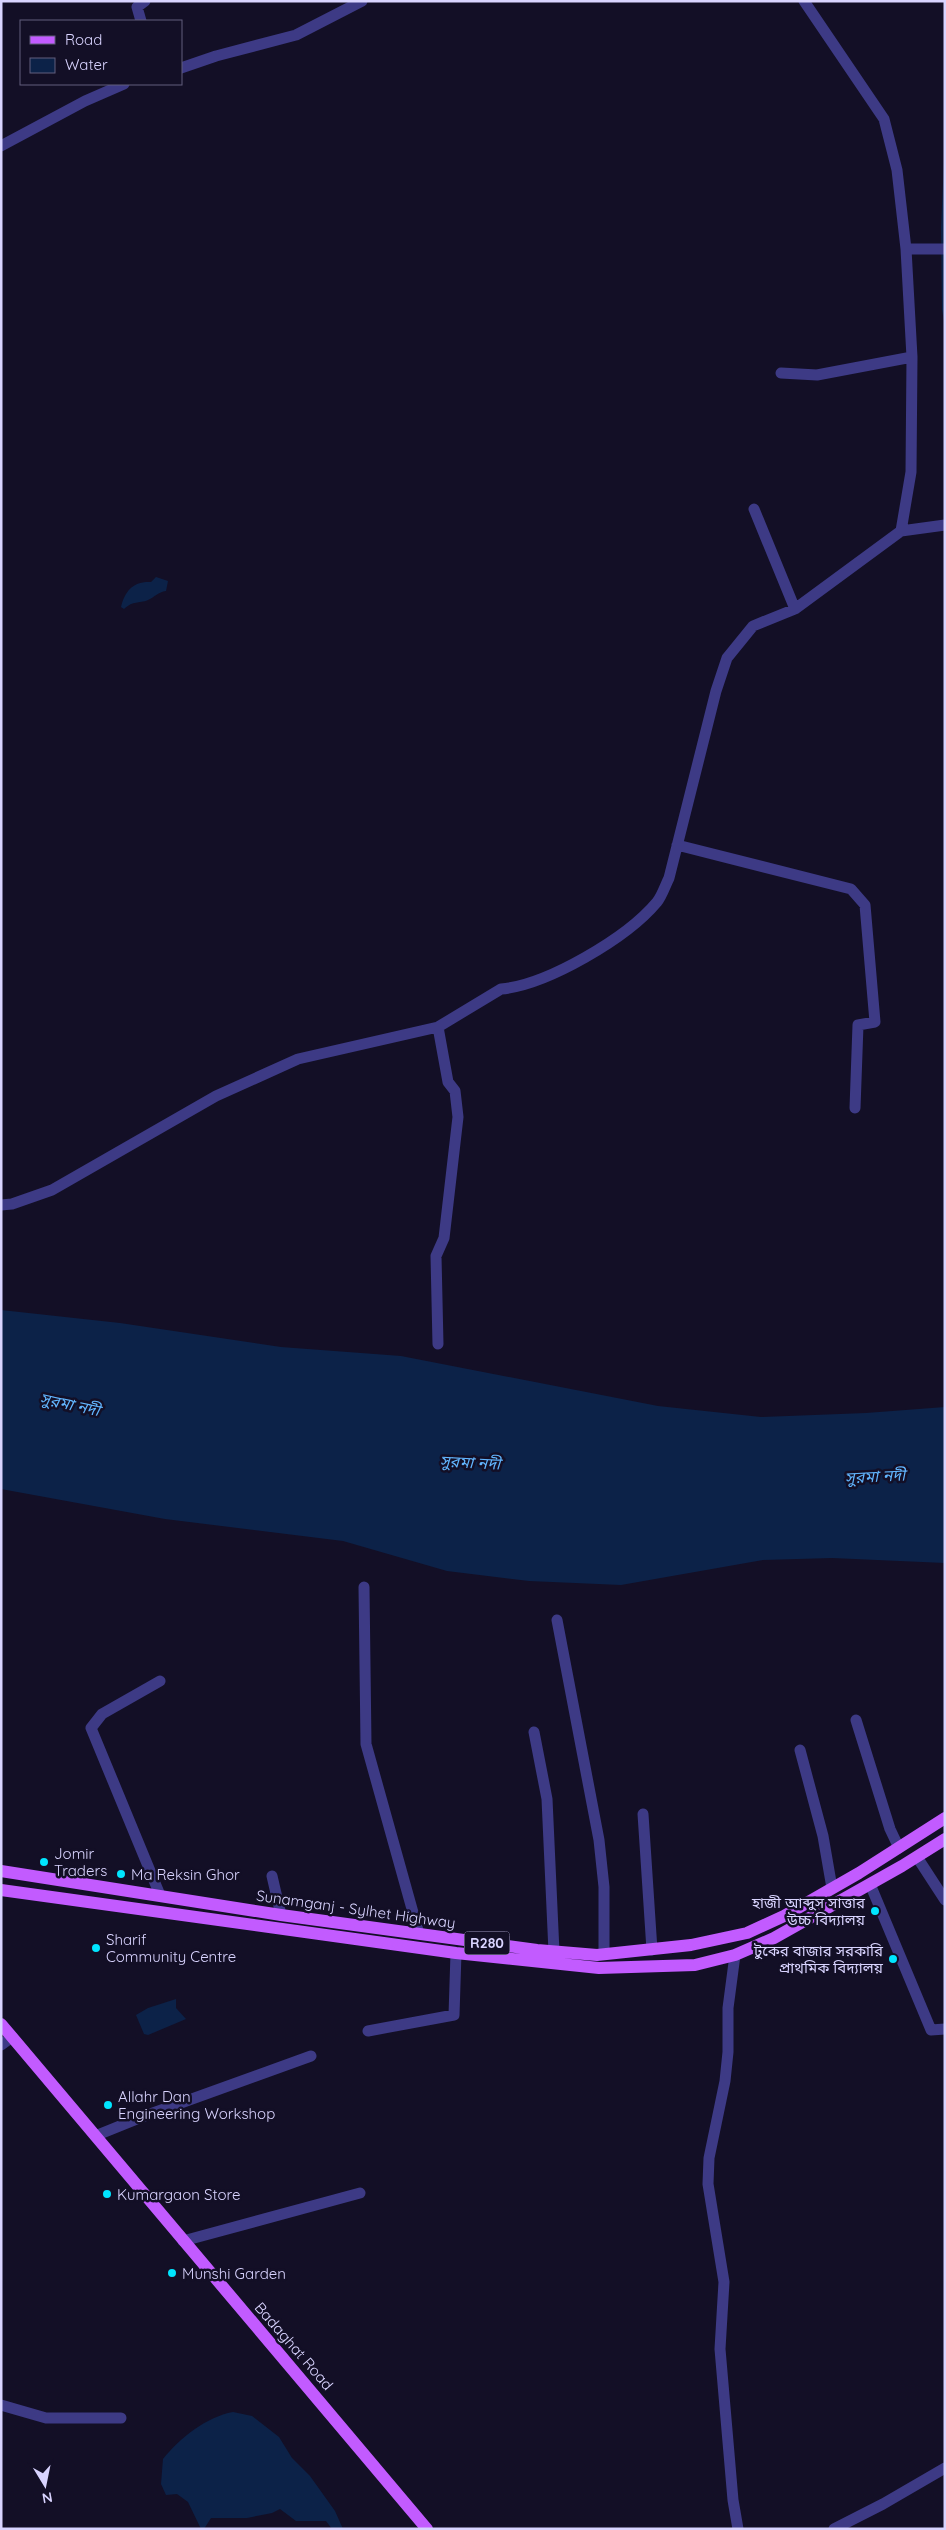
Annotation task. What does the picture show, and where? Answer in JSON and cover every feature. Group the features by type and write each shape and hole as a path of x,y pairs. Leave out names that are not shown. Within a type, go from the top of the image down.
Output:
{"main road":[{"name":"Sunamganj - Sylhet Highway","path":"1,1871 281,1915 419,1934 554,1952 604,1954 691,1945 748,1933 784,1916 832,1888 945,1818"},
{"name":"Sunamganj - Sylhet Highway","path":"1,1890 456,1953 599,1968 695,1965 735,1955 774,1938 870,1884 945,1838"},
{"path":"81,1902 84,1884"},
{"name":"Badaghat Road","path":"1,2024 7,2041 95,2136 427,2529"}],"street":[{"path":"142,20 137,7 145,1"},
{"path":"182,68 216,56 296,35 362,1"},
{"path":"804,1 884,119 897,170 906,249 912,357 910,472 901,518 901,531"},
{"path":"1,146 85,101 122,85"},
{"path":"906,249 939,249"},
{"path":"781,373 817,375 912,357"},
{"path":"754,509 795,609"},
{"path":"1,1205 12,1204 52,1190 216,1096 298,1059 438,1027 501,989 527,982 581,959 603,947 642,919 659,900 669,878 716,690 727,658 753,626 795,609 901,531 945,525"},
{"path":"677,845 851,889 865,905 875,1022 858,1025 855,1108"},
{"path":"438,1027 448,1082 456,1091 458,1117 444,1238 436,1256 438,1344"},
{"path":"364,1587 366,1744 419,1934"},
{"path":"558,1620 599,1840 604,1887 604,1954"},
{"path":"160,1681 102,1714 91,1728 160,1895"},
{"path":"856,1720 890,1829 899,1848"},
{"path":"534,1732 547,1799 554,1952"},
{"path":"800,1750 823,1836 832,1888"},
{"path":"642,1814 652,1950"},
{"path":"916,1857 945,1900"},
{"path":"272,1876 281,1915"},
{"path":"870,1884 931,2030 945,2029"},
{"path":"368,2031 454,2016 456,1953"},
{"path":"735,1955 728,2008 726,2081 709,2158 708,2184 724,2282 720,2349 733,2500 738,2529"},
{"path":"95,2136 311,2056"},
{"path":"183,2241 360,2193"},
{"path":"1,2405 46,2418 121,2418"},
{"path":"834,2529 945,2468"}],"water":[{"path":"945,138 945,327 942,310 941,228"},
{"path":"156,577 168,581 166,591 148,600 133,603 124,609 121,607 125,596 131,588 139,583 151,582"},
{"name":"সুরমা নদী","path":"1,1310 120,1323 281,1347 401,1356 658,1406 761,1417 866,1413 945,1407 945,1563 832,1558 763,1560 621,1585 529,1581 447,1571 343,1541 165,1519 1,1489"},
{"path":"176,1999 176,2008 186,2019 148,2035 144,2034 136,2015 148,2008"},
{"path":"233,2412 252,2416 279,2437 292,2458 310,2476 335,2511 343,2529 332,2529 326,2521 296,2521 280,2509 272,2513 247,2518 211,2518 204,2529 201,2529 188,2502 177,2494 166,2495 161,2484 163,2459 194,2430 213,2418"}],"place":[{"name":"Jomir Traders","path":"44,1862"},
{"name":"Ma Reksin Ghor","path":"121,1874"},
{"name":"হাজী আব্দুস সাত্তার উচ্চ বিদ্যালয়","path":"875,1911"},
{"name":"Sharif Community Centre","path":"96,1948"},
{"name":"টুকের বাজার সরকারি প্রাথমিক বিদ্যালয়","path":"893,1959"},
{"name":"Allahr Dan Engineering Workshop","path":"108,2105"},
{"name":"Kumargaon Store","path":"107,2194"},
{"name":"Munshi Garden","path":"172,2273"}]}
